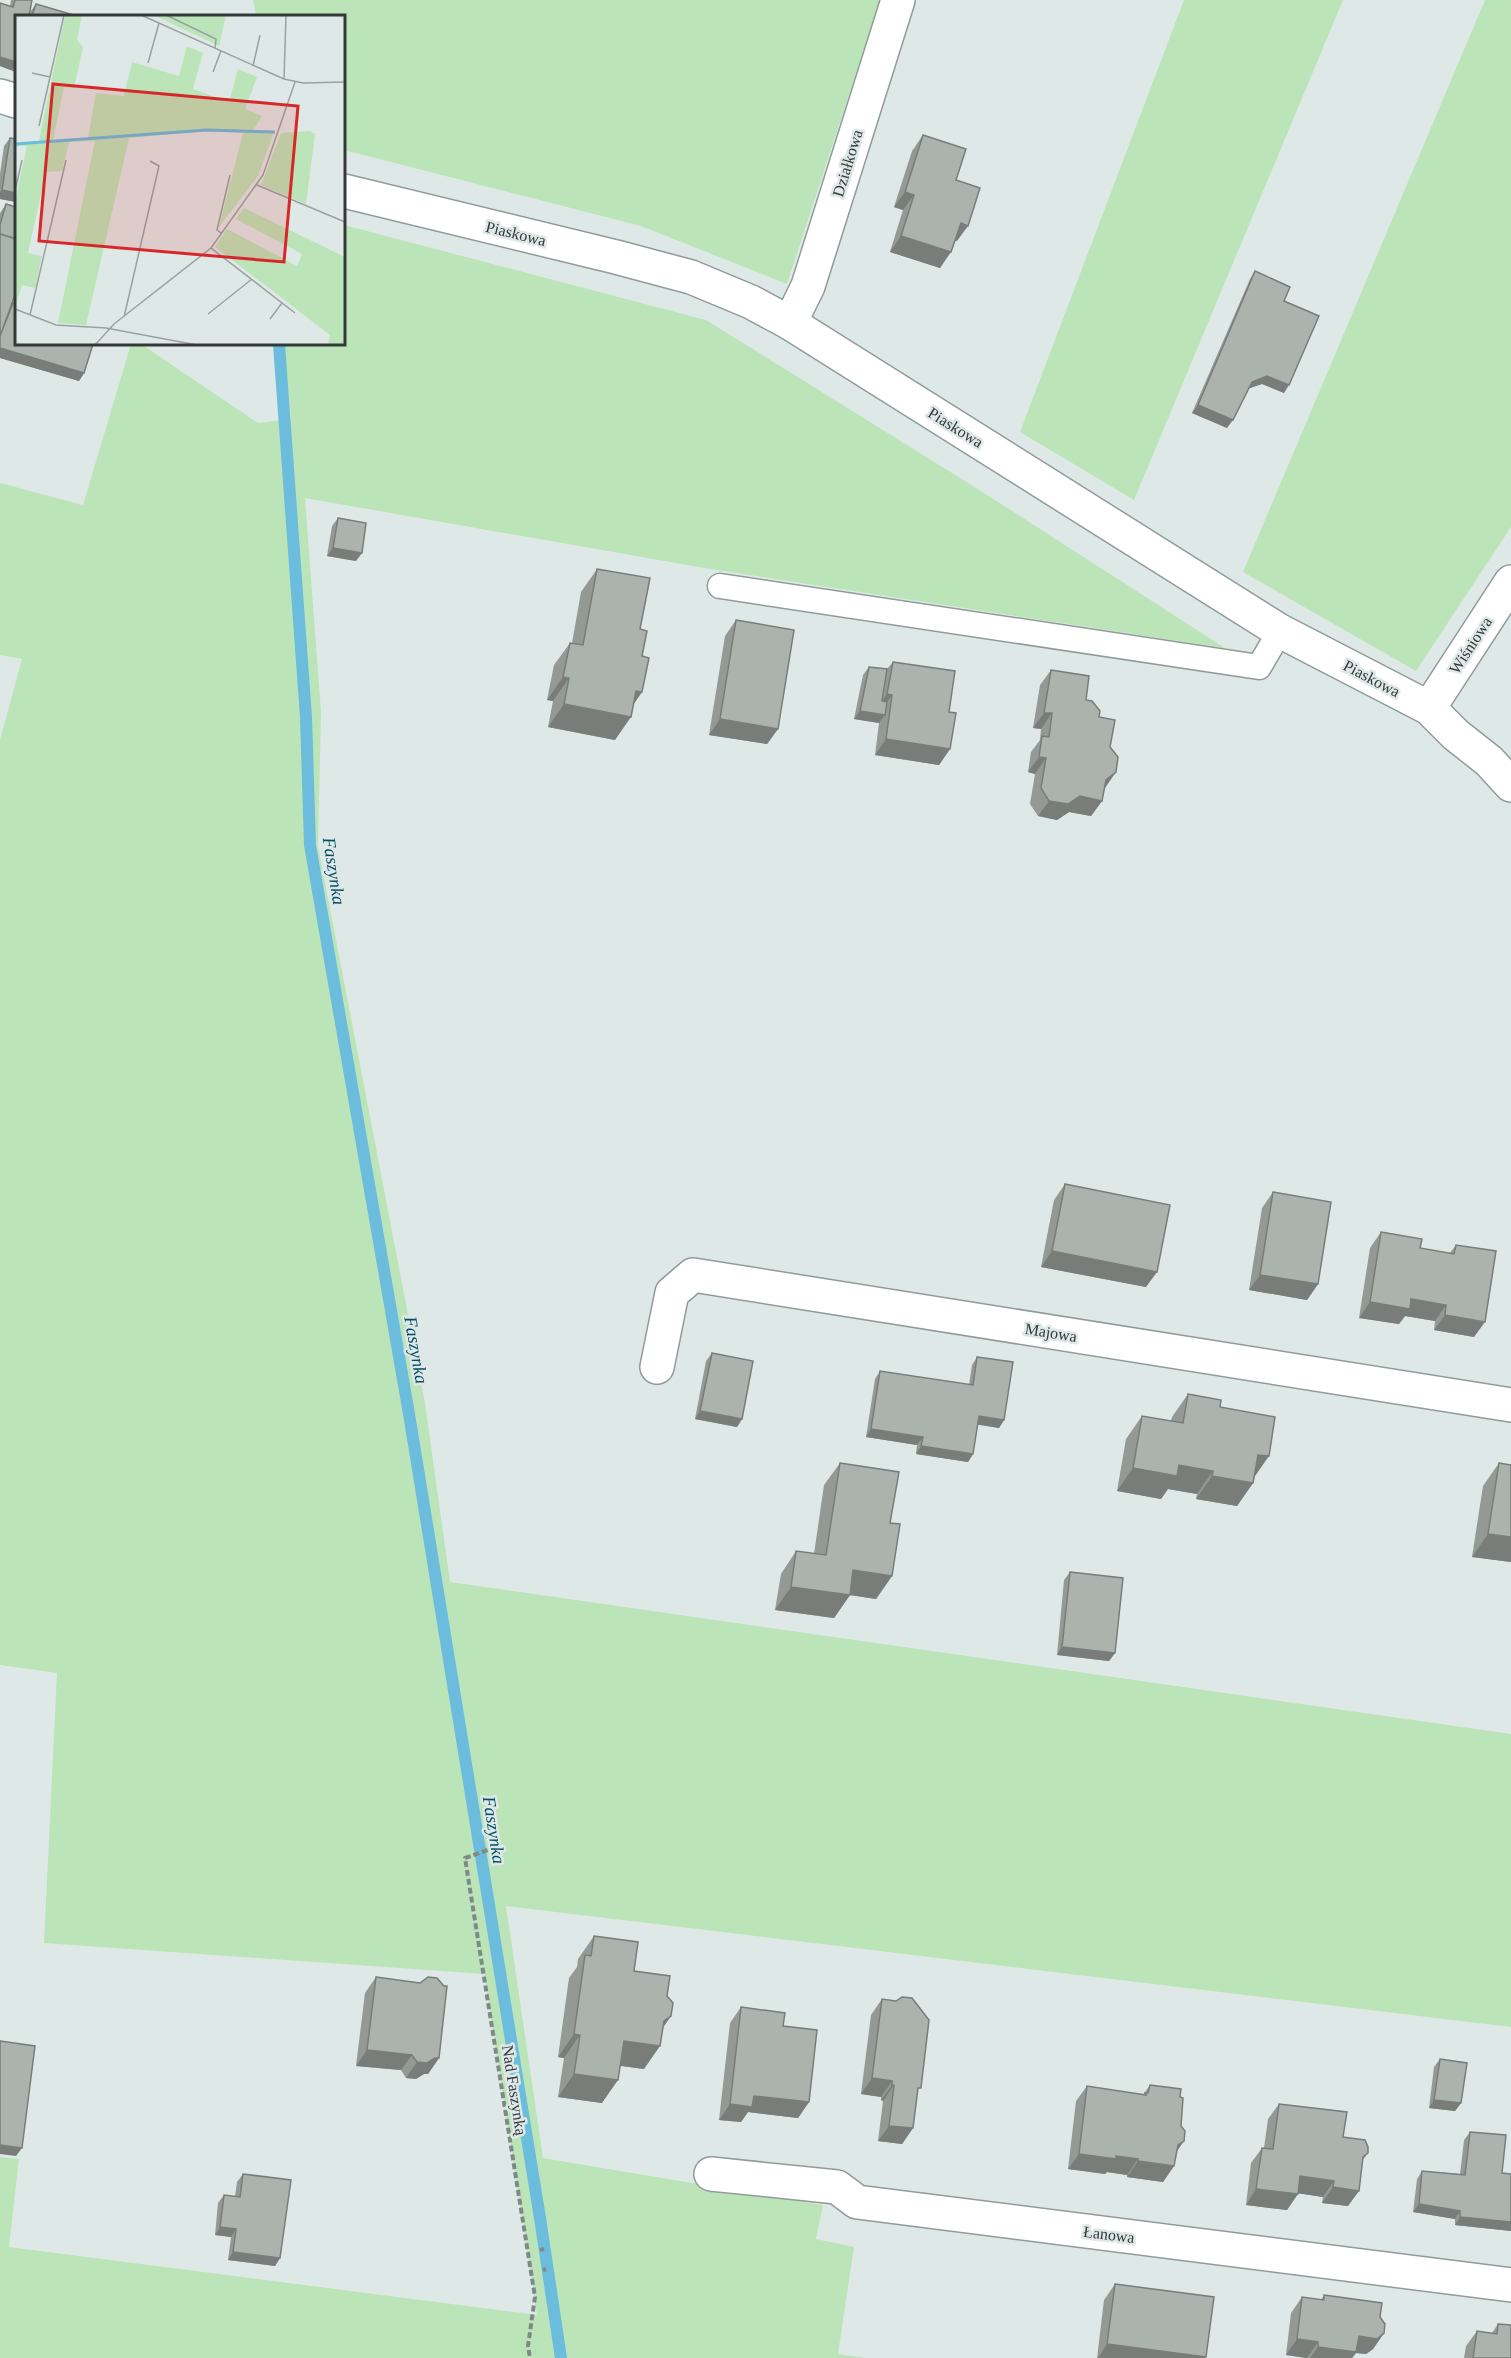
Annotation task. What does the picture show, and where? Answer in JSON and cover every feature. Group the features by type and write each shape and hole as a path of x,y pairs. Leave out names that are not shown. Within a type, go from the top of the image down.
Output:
{"street":[{"name":"Działkowa","path":"790,323 808,286 898,0"},
{"path":"0,96 15,101"},
{"name":"Piaskowa","path":"345,191 691,277 751,302 790,323 1280,631 1429,708 1456,735 1489,761 1511,785"},
{"name":"Wiśniowa","path":"1429,708 1511,582"},
{"name":"Majowa","path":"657,1367 672,1293 693,1275 1511,1405"},
{"name":"Łanowa","path":"711,2174 837,2187 857,2202 1511,2285"}],"lane":[{"path":"720,586 1259,668 1280,631"}],"path":[{"name":"Nad Faszynką","path":"496,1847 465,1858 535,2297 528,2346 530,2358"}],"green space":[{"path":"253,0 880,0 787,284 641,226 345,150 345,15 256,15"},
{"path":"1184,0 1343,0 1134,500 1020,432"},
{"path":"1485,0 1511,0 1511,527 1416,671 1243,572"},
{"path":"345,225 706,320 981,491 1225,648 710,569 305,498 321,712 318,846 425,1403 450,1582 1511,1734 1511,2027 506,1906 543,2158 823,2205 816,2239 854,2247 838,2354 866,2358 0,2358 0,2157 19,2159 9,2247 537,2315 484,1974 44,1943 57,1673 0,1665 0,740 22,659 0,655 0,483 83,505 131,345 142,345 258,423 291,419 284,345 345,345"}],"building":[{"path":"15,0 32,0 29,15 15,15 15,62 0,57 0,3 13,7"},
{"path":"36,4 74,15 32,15"},
{"path":"923,135 966,149 956,180 980,188 968,226 961,223 951,252 901,236 914,195 905,192"},
{"path":"10,138 15,139 15,193 2,190"},
{"path":"6,204 15,207 15,239 0,234"},
{"path":"0,234 15,239 15,295 0,334"},
{"path":"1255,271 1290,287 1284,301 1319,316 1289,385 1267,376 1252,382 1233,420 1198,405"},
{"path":"13,303 15,304 15,345 93,345 84,373 0,348 0,336"},
{"path":"338,518 366,523 362,553 333,548"},
{"path":"597,569 650,578 640,629 647,631 642,656 649,658 642,692 636,691 631,717 564,704 569,678 563,677 570,643 583,645"},
{"path":"736,620 794,630 778,729 720,719"},
{"path":"893,662 955,671 949,712 956,713 950,749 886,739 892,695 887,694"},
{"path":"869,667 887,669 882,701 887,702 885,715 860,711"},
{"path":"1051,670 1089,676 1086,700 1092,701 1100,711 1099,717 1115,720 1110,747 1118,757 1116,772 1106,780 1102,801 1080,796 1068,804 1049,801 1041,788 1046,758 1039,757 1042,736 1049,737 1052,713 1044,713"},
{"path":"1065,1184 1170,1205 1157,1272 1052,1251"},
{"path":"1273,1192 1331,1202 1318,1284 1260,1275"},
{"path":"1381,1232 1422,1239 1420,1248 1454,1254 1456,1245 1496,1251 1485,1322 1445,1315 1446,1305 1411,1299 1410,1309 1370,1302"},
{"path":"712,1353 753,1361 742,1419 700,1411"},
{"path":"977,1357 1013,1362 1004,1420 979,1416 973,1454 921,1446 923,1437 871,1429 880,1371 973,1385"},
{"path":"1188,1394 1221,1400 1220,1407 1275,1417 1269,1456 1258,1455 1253,1483 1212,1476 1213,1471 1179,1465 1177,1476 1133,1468 1142,1416 1183,1423"},
{"path":"840,1463 899,1472 890,1523 900,1524 892,1576 853,1570 850,1595 791,1587 796,1551 826,1555"},
{"path":"1499,1463 1511,1465 1511,1537 1488,1534"},
{"path":"1070,1572 1123,1578 1115,1653 1062,1647"},
{"path":"594,1936 638,1942 634,1971 670,1976 667,1996 673,2003 671,2016 664,2021 660,2046 624,2041 618,2080 574,2074 580,2035 574,2034 585,1955 591,1956"},
{"path":"376,1977 420,1983 428,1977 437,1978 444,1986 447,1986 439,2058 427,2063 417,2062 412,2055 367,2050"},
{"path":"902,1997 912,1998 929,2020 921,2088 918,2088 913,2128 889,2126 894,2085 892,2081 872,2078 882,1999 896,2001"},
{"path":"741,2007 785,2013 783,2026 817,2030 809,2102 754,2096 752,2107 730,2104"},
{"path":"0,2041 35,2046 22,2148 0,2145"},
{"path":"1440,2059 1467,2063 1461,2103 1434,2100"},
{"path":"1150,2085 1181,2089 1180,2097 1183,2098 1181,2126 1185,2131 1184,2141 1178,2145 1174,2166 1116,2156 1116,2159 1079,2154 1087,2086 1146,2095"},
{"path":"1279,2104 1347,2112 1343,2137 1365,2140 1368,2147 1368,2153 1363,2157 1359,2191 1333,2187 1334,2181 1300,2176 1298,2194 1256,2189 1262,2148 1273,2149"},
{"path":"1470,2132 1506,2135 1502,2173 1511,2174 1511,2222 1460,2217 1460,2211 1419,2204 1422,2171 1465,2175"},
{"path":"243,2174 291,2180 280,2258 233,2252 236,2229 220,2227 224,2195 240,2197"},
{"path":"1115,2284 1214,2297 1206,2357 1107,2344"},
{"path":"1324,2295 1382,2303 1380,2317 1385,2324 1384,2333 1377,2339 1359,2336 1356,2352 1318,2347 1318,2342 1297,2339 1302,2297 1324,2300"},
{"path":"1498,2324 1511,2325 1511,2358 1473,2358 1477,2331 1497,2334"}],"waterway":[{"name":"Faszynka","path":"279,345 306,717 310,845 409,1414 561,2358"}]}
